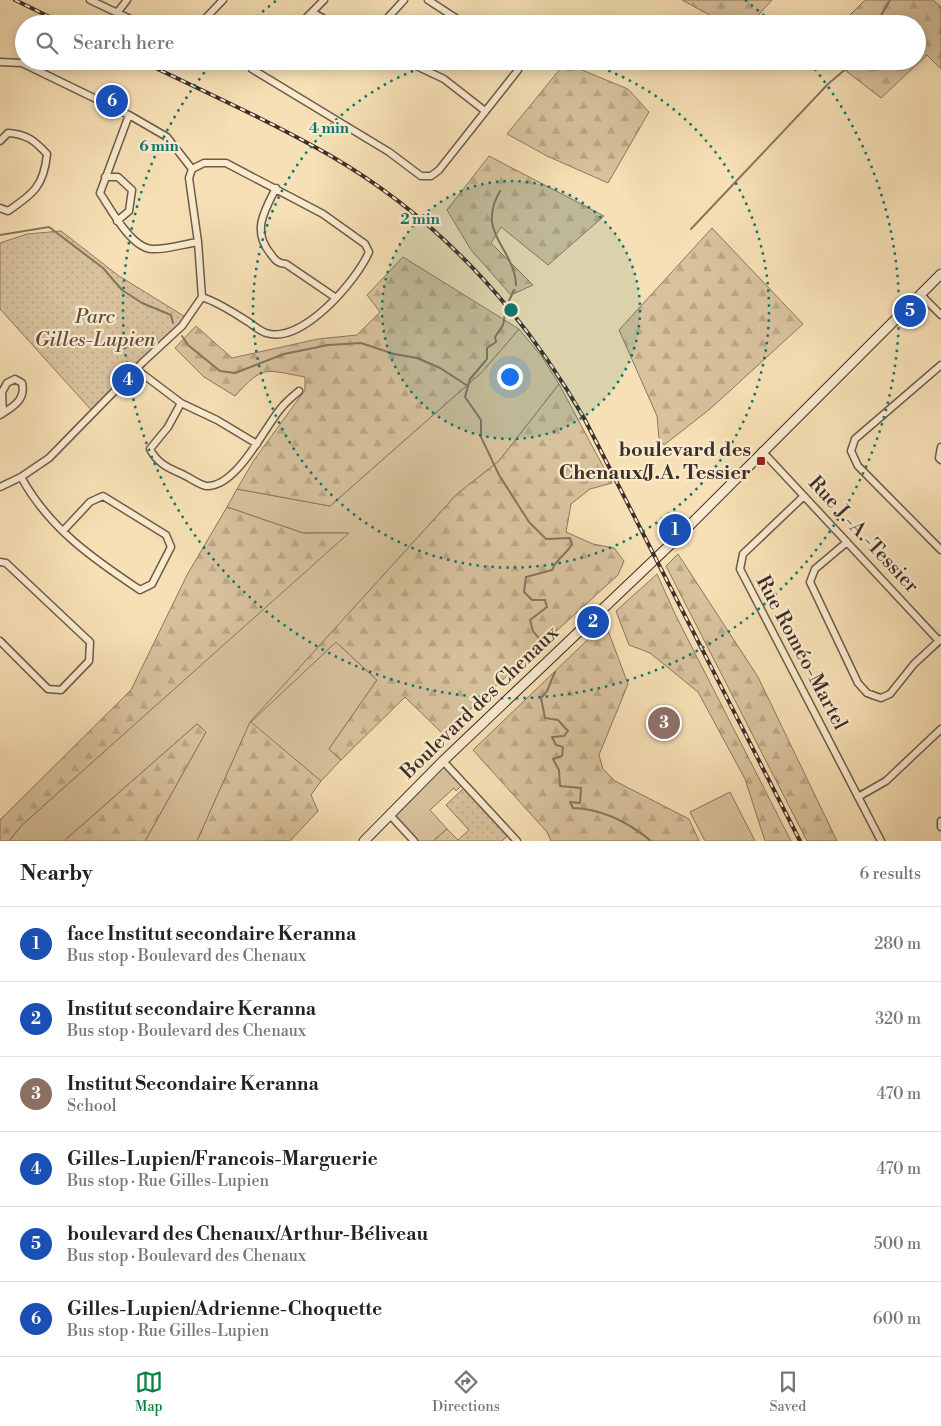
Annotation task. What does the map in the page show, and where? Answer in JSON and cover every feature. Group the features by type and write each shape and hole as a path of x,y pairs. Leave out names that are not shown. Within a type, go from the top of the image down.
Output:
{"main road":[{"name":"Boulevard des Chenaux","path":"364,841 443,761 673,542 941,274"}],"street":[{"path":"90,0 121,15"},
{"path":"117,13 127,0"},
{"path":"209,15 223,0"},
{"path":"309,15 324,0"},
{"path":"390,15 404,0"},
{"path":"428,0 451,15"},
{"path":"312,12 317,15"},
{"path":"0,62 15,63"},
{"path":"36,70 128,115 167,137 192,170"},
{"path":"254,70 389,152 421,176 431,176 518,70"},
{"path":"425,70 444,79 485,111"},
{"path":"128,115 100,193 117,221 142,246 151,249 198,242"},
{"path":"0,141 8,132 22,134 33,140 47,154 46,165 34,194 8,211 0,208"},
{"path":"0,487 22,477 49,458 136,369 182,326 202,298 198,242 189,178 192,170 204,163 226,163 323,214 365,244 369,252 363,265 336,298 309,322 284,332 266,333 217,302 202,298"},
{"path":"105,177 118,177 132,190 129,211 117,221"},
{"path":"276,188 262,213 259,226 264,246 278,262 286,264 336,298"},
{"path":"921,294 941,315"},
{"path":"941,365 855,439 851,451 858,466 941,550"},
{"path":"136,369 181,403 217,420 257,444"},
{"path":"15,379 22,383 24,392 20,400 2,414 2,392 6,383 15,379"},
{"path":"181,403 168,427 150,448 154,458 166,467 206,486 221,482 232,474 257,444 281,407 299,391"},
{"path":"941,447 939,458 941,460"},
{"name":"Rue J.-A.-Tessier","path":"762,451 940,640"},
{"path":"22,477 35,502 63,531 89,557 140,590 152,584 171,547 166,535 103,496 90,502 63,531"},
{"name":"Rue Roméo-Martel","path":"804,496 743,554 740,569 881,841"},
{"path":"847,542 812,573 810,582 858,683 867,693 881,698 890,694 914,664 940,640"},
{"path":"0,562 6,563 90,642 89,661 61,690 48,689 0,641"},
{"path":"858,797 886,781 941,729"},
{"path":"443,761 518,841"},
{"path":"390,815 414,841"},
{"path":"941,821 941,826"}],"green space":[{"path":"682,0 772,0 758,15 710,15"},
{"path":"865,0 933,0 941,7 941,69 926,56 926,15 850,15"},
{"path":"559,70 582,70 628,89 649,112 608,183 547,156 507,134"},
{"path":"845,70 911,70 881,98"},
{"path":"489,156 604,216 548,265 501,227 491,243 533,285 511,295 471,250 447,210"},
{"path":"712,228 803,324 710,409 664,445 659,439 657,416 619,330"},
{"name":"Parc Gilles-Lupien","path":"61,231 119,276 187,318 93,412 0,309 0,243 27,234"},
{"path":"403,257 519,329 482,372 330,506 237,489 254,460 305,390 305,377 273,371 266,372 259,374 235,396 204,377 175,348 196,326 232,358 318,339 357,335 380,312 367,295"},
{"path":"519,329 542,357 559,384 499,461 457,494 256,716 336,642 377,680 329,749 341,760 321,781 250,723 197,841 145,841 206,732 197,724 64,841 9,841 22,825 348,533 303,533 227,507 237,489 330,506 482,372"},
{"path":"559,384 612,483 590,489 571,504 566,532 593,544 614,548 624,561 618,575 443,734 405,697 341,760 329,749 377,680 336,642 251,722 321,781 311,795 318,811 290,841 197,841 250,722 457,494 499,461"},
{"path":"227,507 303,533 349,533 22,825 9,841 0,841 0,820 131,690 187,575"},
{"path":"678,554 758,677 837,841 807,841 666,566"},
{"path":"657,574 676,616 791,841 765,841 745,779 698,692 650,653 629,645 616,611"},
{"path":"603,625 607,628 628,684 599,755 603,769 615,781 689,819 699,841 551,841 547,832 473,750"},
{"path":"197,724 206,732 145,841 64,841"},
{"path":"443,761 464,783 456,791 454,788 430,810 447,829 433,841 414,841 390,815"},
{"path":"466,786 510,833 502,841 433,841 447,829 458,840 469,830 446,805"},
{"path":"730,792 755,841 705,841 690,812"}],"waterway":[{"path":"881,15 890,0"},
{"path":"691,229 828,84 844,70"},
{"path":"500,191 493,206 492,219 498,240 510,261 516,285"},
{"path":"0,235 49,227 103,268 122,290 142,303 171,315 173,323"},
{"path":"508,303 514,290"},
{"path":"468,385 470,379 487,359 487,348 496,342 495,337 503,325 506,309"},
{"path":"182,336 188,345 220,371 235,373 284,354 328,345 361,343 394,354 417,358 440,368 468,386 465,397 481,420 481,437 499,475 529,522 546,539 570,538 572,544 552,570 526,577 524,592 532,600 545,600 547,607 530,620 533,631 541,641"},
{"path":"555,672 547,691 541,698 545,718 558,720 568,731 564,736 552,737 556,745 563,747 562,756 553,759 559,770 560,786 581,788 580,803 570,802 573,808 595,811 615,818 651,841"}],"railway":[{"path":"15,0 46,15"},
{"path":"160,70 285,131 331,156 370,181 407,208 442,238 475,270 505,304 534,340 584,418 800,841"}],"place":[{"name":"Gilles-Lupien/Adrienne-Choquette","path":"112,101"},
{"name":"boulevard des Chenaux/Arthur-Béliveau","path":"910,311"},
{"name":"Gilles-Lupien/Francois-Marguerie","path":"128,380"},
{"name":"boulevard des Chenaux/J.A. Tessier","path":"761,461"},
{"name":"face Institut secondaire Keranna","path":"675,530"},
{"name":"Institut secondaire Keranna","path":"593,622"},
{"name":"Institut Secondaire Keranna","path":"664,723"}]}
